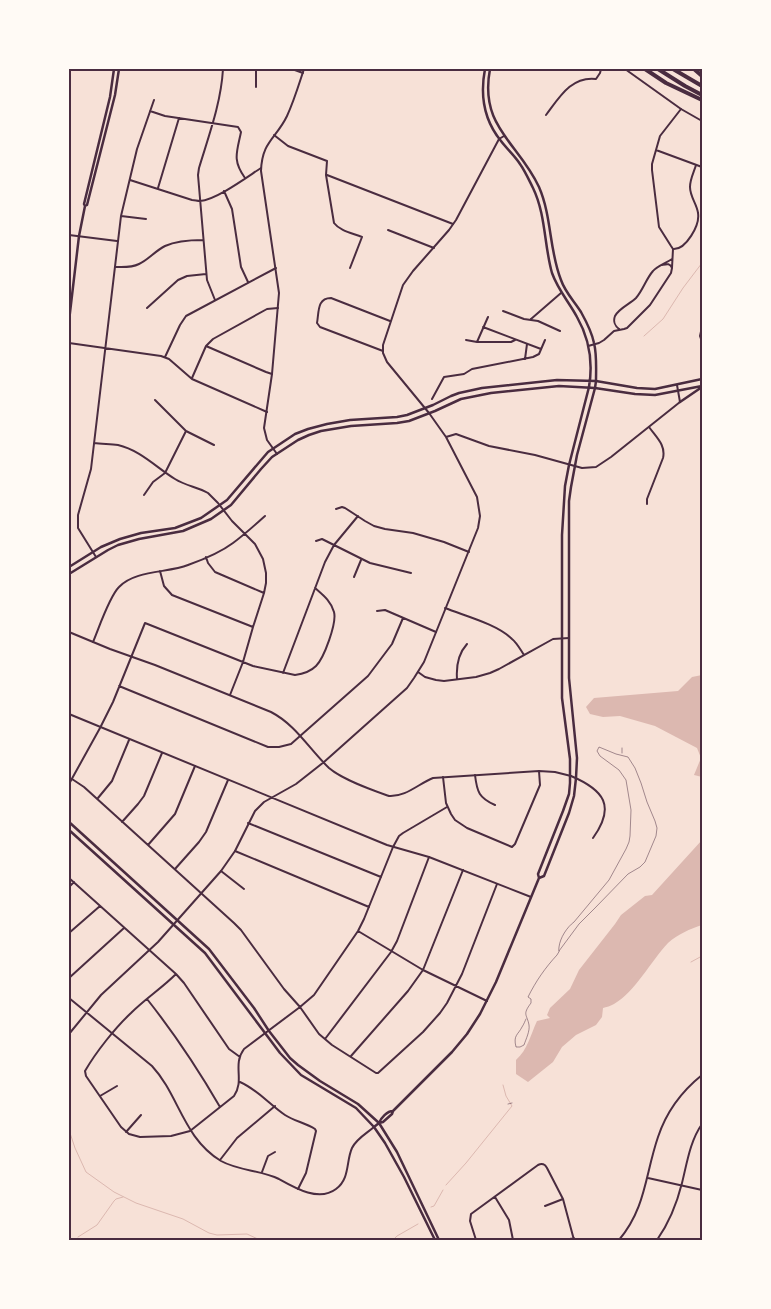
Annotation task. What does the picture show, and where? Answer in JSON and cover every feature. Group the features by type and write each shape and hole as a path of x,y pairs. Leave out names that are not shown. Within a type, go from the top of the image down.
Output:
{"highway":[{"path":"645,69 666,83 702,100"},
{"path":"658,69 702,95"},
{"path":"673,69 702,86"},
{"path":"694,69 702,76"}],"main road":[{"path":"69,321 84,204 110,97 114,69"},
{"path":"85,206 89,199 114,99 119,69"},
{"path":"374,1126 389,1111 393,1111 452,1052 480,1014 496,982 539,878 538,874 566,801 571,776 569,744 562,698 564,501 569,465 590,387 590,356 583,329 561,293 552,273 547,254 543,218 534,189 520,164 499,139 490,123 484,103 482,83 485,69"},
{"path":"490,69 488,83 490,108 494,120 524,162 538,186 549,217 553,250 561,280 565,290 581,312 594,344 596,382 574,467 569,501 569,678 576,778 574,796 569,812 544,876 539,878"},
{"path":"520,164 524,162"},
{"path":"69,574 118,545 194,528 218,515 231,505 276,454 303,437 321,431 350,426 397,424 409,421 451,396 490,387 557,380 590,381 655,389 702,379"},
{"path":"69,567 108,543 129,536 190,524 201,518 227,500 256,465 273,449 288,438 326,424 350,420 397,417 427,411 469,397 541,387 590,387 655,395 702,386"},
{"path":"680,402 702,386"},
{"path":"467,391 469,397"},
{"path":"301,432 303,437"},
{"path":"69,822 214,954 287,1061 301,1075 356,1108 374,1126 386,1143 435,1240"},
{"path":"69,830 195,942 290,1058 306,1072 358,1104 379,1123 396,1152 439,1240"}],"street":[{"path":"215,300 208,287 206,274 199,168 222,86 223,69"},
{"path":"256,69 256,87"},
{"path":"292,69 303,73"},
{"path":"276,454 268,442 264,428 272,374 279,293 261,168 264,149 288,115 304,69"},
{"path":"546,114 571,85 586,79 596,79 601,69"},
{"path":"625,69 681,109 702,120"},
{"path":"96,557 81,534 77,524 78,515 90,475 121,216 137,149 154,100"},
{"path":"681,109 660,136 652,170 659,227 673,248 677,249 685,244 697,224 698,212 690,189 696,165"},
{"path":"150,111 165,116 238,127 241,132 236,162 245,178"},
{"path":"158,188 179,118"},
{"path":"274,135 288,146 328,161 326,175 334,223 337,227 362,237 350,268"},
{"path":"69,1034 101,995 149,950 221,871 235,852 254,811 271,798 296,784 324,762 407,688 424,662 478,528 480,516 479,503 473,487 446,437 387,362 383,351 384,340 403,285 412,271 449,230 463,208 499,139 504,136"},
{"path":"656,150 702,167"},
{"path":"130,180 192,200 200,200 207,199 224,191 261,168"},
{"path":"326,175 453,224"},
{"path":"224,191 232,209 241,267 248,283"},
{"path":"121,216 146,219"},
{"path":"388,230 434,248"},
{"path":"69,235 118,241"},
{"path":"114,267 138,265 156,251 176,242 203,240"},
{"path":"588,346 599,343 614,331 627,328 650,305 669,277 672,268 673,248"},
{"path":"614,331 615,316 637,297 657,267 672,259"},
{"path":"662,265 668,264 672,268"},
{"path":"165,357 184,318 276,268"},
{"path":"147,308 178,280 187,276 206,274"},
{"path":"531,320 561,293"},
{"path":"383,351 320,327 317,323 321,302 325,298 331,298 390,321"},
{"path":"192,379 206,346 213,339 267,309 278,308"},
{"path":"503,311 524,319 538,321 560,332"},
{"path":"477,342 488,317"},
{"path":"614,323 621,330"},
{"path":"483,327 541,349"},
{"path":"702,327 700,333 702,342"},
{"path":"466,340 477,342 511,342 516,340"},
{"path":"432,399 444,377 464,374 472,368 525,359 539,354 545,340"},
{"path":"69,343 165,357 192,379 267,412"},
{"path":"525,359 527,344"},
{"path":"206,346 272,374"},
{"path":"446,437 456,434 488,446 535,455 574,467 589,468 602,464 680,402 677,384"},
{"path":"155,400 186,431 214,445"},
{"path":"647,504 664,452 662,444 649,427"},
{"path":"144,494 153,482 166,473 186,431"},
{"path":"94,443 127,448 176,480 202,489 220,505 244,534 255,544 263,559 266,583 243,662 230,695"},
{"path":"564,501 569,501"},
{"path":"336,509 345,508 368,523 382,528 413,533 469,552"},
{"path":"93,642 113,594 125,581 186,566 206,557 225,548 266,516"},
{"path":"283,673 325,562 334,545 358,516"},
{"path":"316,540 322,539 361,560 410,573"},
{"path":"206,557 215,572 264,593"},
{"path":"354,577 361,560"},
{"path":"160,571 164,586 172,595 253,627"},
{"path":"69,784 113,702 145,623 257,668 298,675 313,669 321,659 335,622 334,611 327,599 315,588"},
{"path":"445,608 504,632 512,638 524,655"},
{"path":"377,611 385,610 436,632"},
{"path":"119,686 268,747 286,746 291,744 368,676 392,644 403,618"},
{"path":"69,632 131,657 155,664 275,714 287,722 335,773 389,796 401,795 433,778 540,771 571,776 596,790 604,803 605,814 599,830 593,838"},
{"path":"418,672 425,677 436,680 457,680 490,674 553,639 569,638"},
{"path":"457,680 456,669 458,660 467,644"},
{"path":"69,714 393,847 429,857 531,897"},
{"path":"97,799 112,781 129,740"},
{"path":"122,822 144,796 162,753"},
{"path":"148,846 175,814 195,766"},
{"path":"443,777 447,807 455,820 464,827 512,847 540,785 540,771"},
{"path":"475,775 476,786 482,796 495,805"},
{"path":"72,779 84,787 241,930 313,1027 325,1039 378,1073 423,1032 440,1013 462,974 497,884"},
{"path":"174,869 206,832 228,780"},
{"path":"176,974 131,1012 85,1071 86,1076 121,1127 132,1135 142,1137 171,1136 190,1131 236,1093 239,1082 238,1064 244,1049 314,995 358,931 399,836 447,807"},
{"path":"248,823 380,877"},
{"path":"235,852 369,907"},
{"path":"325,1039 391,952 429,857"},
{"path":"351,1057 408,991 423,970 463,870"},
{"path":"221,871 244,890"},
{"path":"69,878 176,974 229,1049 240,1057"},
{"path":"69,887 74,882"},
{"path":"69,934 100,906"},
{"path":"69,978 124,928"},
{"path":"358,931 423,970 487,1001"},
{"path":"69,998 157,1071 190,1131 220,1160 235,1167 271,1175 298,1189 321,1194 330,1193 336,1190 344,1180 353,1146 374,1126"},
{"path":"147,999 201,1074 220,1107"},
{"path":"618,1240 629,1226 639,1208 658,1137 670,1111 682,1094 702,1076"},
{"path":"239,1082 250,1086 294,1120 312,1127 316,1131 306,1173 298,1189"},
{"path":"100,1096 117,1086"},
{"path":"220,1160 231,1144 274,1106"},
{"path":"126,1132 141,1115"},
{"path":"657,1240 669,1219 682,1185 691,1147 702,1124"},
{"path":"262,1172 268,1156 275,1152"},
{"path":"476,1240 470,1220 473,1211 538,1164 543,1164 547,1168 563,1199 574,1239 566,1240"},
{"path":"648,1178 702,1190"},
{"path":"495,1196 509,1220 513,1240"},
{"path":"545,1206 563,1199"}],"lane":[{"path":"526,1019 520,1032 515,1036 516,1047 522,1046 525,1042 530,1027 525,1015 531,1003 528,997 534,985 579,924 628,874 645,862 656,836 657,828 655,821 635,768 628,757 599,747 597,751 600,756 619,770 626,780 631,810 629,842 608,880 569,926 560,943 559,951"},
{"path":"622,748 623,755"},
{"path":"508,1104 512,1103"}],"shaded area":[{"path":"702,675 702,777 694,775 701,758 697,748 655,726 620,716 603,717 590,714 586,707 594,698 678,691 692,677"},
{"path":"702,840 702,925 684,932 668,943 629,992 614,1004 603,1008 602,1017 596,1025 576,1035 562,1047 553,1062 528,1082 516,1074 516,1060 526,1047 537,1021 550,1018 547,1015 550,1008 570,989 579,970 621,915 645,896 652,895"}],"waterway":[{"path":"644,336 663,319 702,263"},
{"path":"691,962 702,956"},
{"path":"446,1185 512,1106 506,1096 503,1085"},
{"path":"69,1130 86,1172 114,1192 136,1203 183,1219 209,1233 217,1235 247,1234 260,1240"},
{"path":"431,1207 434,1206 443,1190"},
{"path":"78,1237 97,1225 114,1201 123,1197"},
{"path":"393,1240 418,1224"}]}
